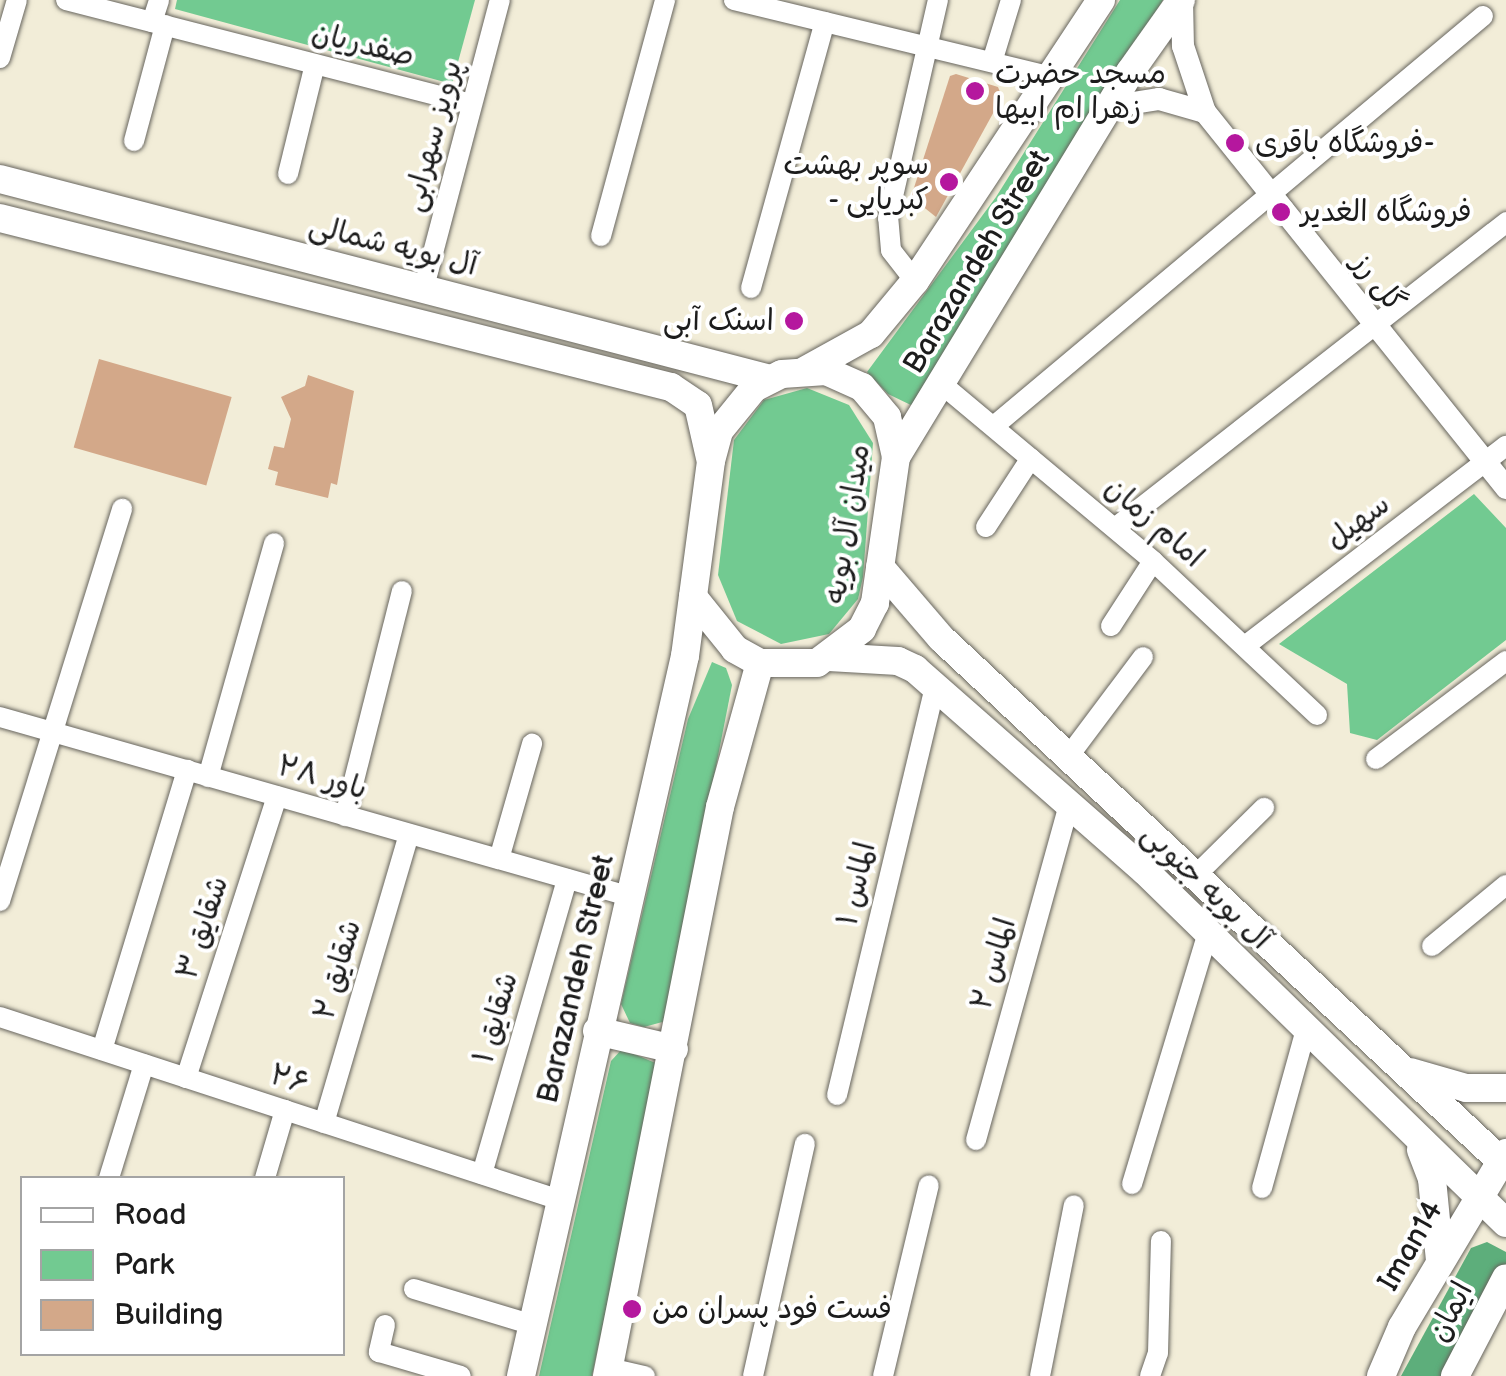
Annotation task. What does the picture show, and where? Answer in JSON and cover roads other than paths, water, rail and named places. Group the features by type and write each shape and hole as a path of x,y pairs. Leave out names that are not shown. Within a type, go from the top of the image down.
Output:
{"main road":[{"name":"Barazandeh Street","path":"806,370 871,334 915,281 1101,0"},
{"name":"Barazandeh Street","path":"896,457 944,386 1108,107 1181,0"},
{"name":"آل بویه شمالی","path":"0,179 770,379"},
{"path":"0,218 671,387 698,405 711,460"},
{"path":"806,370 770,379 730,413 711,460 693,597 735,649 760,663 788,668 829,657"},
{"name":"میدان آل بویه","path":"806,370 845,378 876,400 894,435 896,457 880,566 862,629 829,657"},
{"name":"آل بویه جنوبی","path":"880,566 941,638 1071,754 1403,1070 1504,1160"},
{"name":"Barazandeh Street","path":"522,1376 693,597"},
{"name":"آل بویه جنوبی","path":"829,657 898,661 935,686 1070,804 1208,933 1416,1140 1506,1223"},
{"path":"608,1372 720,807 760,663"},
{"path":"597,1031 674,1049"},
{"path":"1403,1070 1466,1088 1506,1088"},
{"path":"1416,1140 1432,1179 1440,1260"},
{"name":"Iman14","path":"1381,1376 1440,1260 1504,1160"},
{"path":"1461,1227 1480,1224 1506,1241"},
{"name":"ایمان","path":"1456,1376 1506,1278"},
{"path":"1470,1345 1506,1314"}],"street":[{"path":"0,58 17,0"},
{"name":"صفدریان","path":"66,0 471,104"},
{"path":"134,140 159,24 159,0"},
{"name":"پرویز سهرابی","path":"424,287 500,0"},
{"path":"601,236 665,0"},
{"path":"734,0 780,5 825,22 1049,76"},
{"path":"915,281 891,250 888,218 938,0"},
{"path":"992,62 1011,0"},
{"name":"گل رز","path":"1181,0 1183,46 1206,112 1506,488"},
{"path":"994,426 1268,192 1483,16"},
{"path":"751,288 825,22"},
{"path":"288,174 315,64"},
{"path":"1108,107 1159,99 1206,112"},
{"path":"99,243 112,208"},
{"path":"1115,528 1506,222"},
{"name":"امام زمان","path":"944,386 1154,561 1317,715"},
{"name":"سهیل","path":"1245,646 1506,446"},
{"path":"986,526 1031,458"},
{"path":"0,901 122,509"},
{"path":"208,776 274,543"},
{"path":"1111,626 1154,561"},
{"path":"345,816 402,590"},
{"path":"1071,754 1144,657"},
{"path":"1376,760 1506,661"},
{"name":"الماس ۱","path":"837,1095 935,686"},
{"name":"باور ۲۸","path":"0,717 628,896"},
{"path":"499,860 532,744"},
{"path":"102,1050 187,770"},
{"name":"شقایق ۳","path":"186,1078 277,796"},
{"name":"الماس ۲","path":"976,1140 1070,804"},
{"path":"1198,873 1264,808"},
{"name":"شقایق ۲","path":"324,1123 409,834"},
{"name":"شقایق ۱","path":"482,1174 567,879"},
{"path":"1432,946 1506,885"},
{"path":"1132,1184 1208,933"},
{"name":"۲۶","path":"0,1017 560,1200"},
{"path":"1262,1188 1306,1029"},
{"path":"110,1176 144,1064"},
{"path":"265,1176 285,1110"},
{"path":"753,1376 805,1144"},
{"path":"883,1376 929,1184"},
{"path":"1040,1376 1074,1205"},
{"path":"1150,1376 1158,1353 1161,1241"},
{"path":"414,1289 532,1326"},
{"path":"385,1325 379,1352 462,1376"},
{"path":"608,1372 645,1376"}],"place":[{"name":"مسجد حضرت زهرا ام ابیها","path":"975,91"},
{"name":"فروشگاه باقری-","path":"1235,143"},
{"name":"سوپر بهشت - کبریایی","path":"949,182"},
{"name":"فروشگاه الغدیر","path":"1281,212"},
{"name":"اسنک آبی","path":"794,321"},
{"name":"فست فود پسران من","path":"632,1309"}]}
